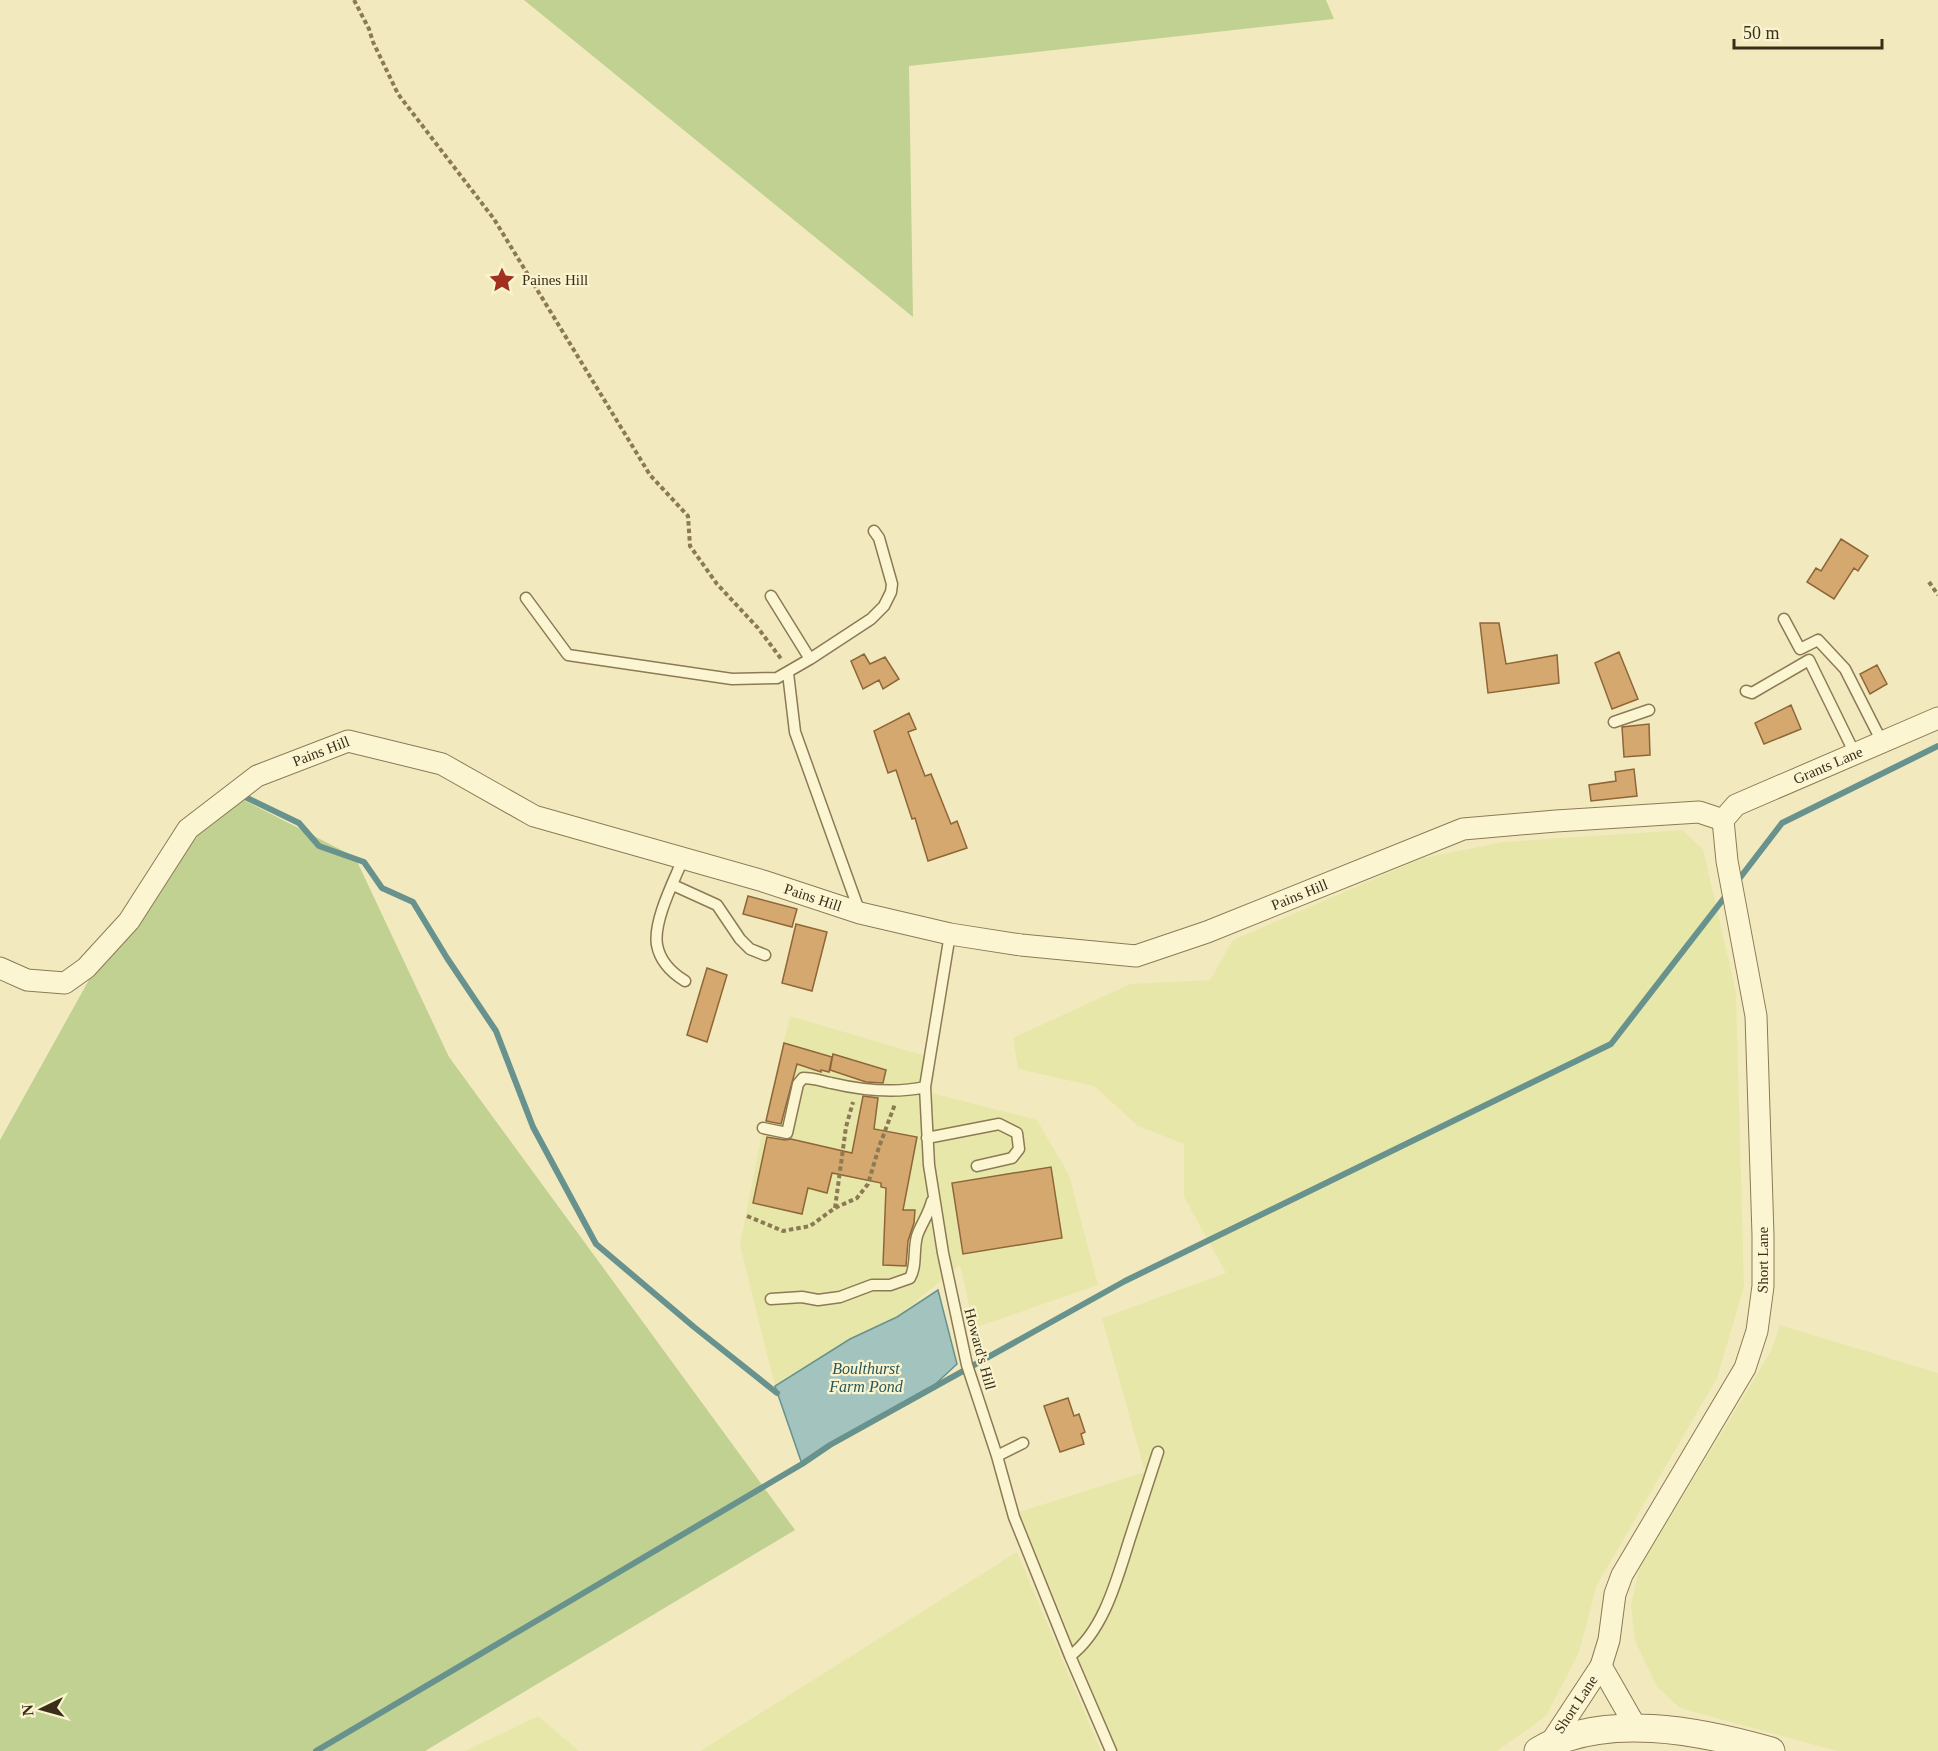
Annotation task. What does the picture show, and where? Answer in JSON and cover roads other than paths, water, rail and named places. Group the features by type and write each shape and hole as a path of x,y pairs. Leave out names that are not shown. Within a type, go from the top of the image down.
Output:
{"street":[{"name":"Grants Lane","path":"1723,820 1736,805 1938,718"},
{"name":"Pains Hill","path":"0,968 27,980 65,983 86,968 129,921 188,829 257,776 348,741 442,764 534,816 763,881 860,913 950,934 1022,945 1136,956 1207,932 1462,830 1580,819 1699,812 1723,820"},
{"name":"Short Lane","path":"1544,1747 1601,1666 1609,1640 1615,1594 1622,1575 1745,1368 1757,1331 1763,1286 1763,1235 1756,1016 1727,861 1723,820"},
{"name":"Short Lane","path":"1601,1666 1637,1729"},
{"path":"1544,1747 1585,1732 1637,1729 1689,1733 1771,1751"}],"lane":[{"path":"526,598 568,655 732,679 777,678 871,619 884,606 892,584 879,538 874,531"},
{"path":"771,596 810,659"},
{"path":"1784,619 1800,648 1818,640 1845,669 1882,742"},
{"path":"1746,691 1752,693 1809,660 1856,754"},
{"path":"788,673 795,732 860,913"},
{"path":"1614,723 1649,710"},
{"path":"683,859 661,916 657,943 660,955 666,964 675,975 685,981"},
{"path":"673,885 717,905 745,944 750,949 765,955"},
{"name":"Howard's Hill","path":"950,934 925,1087 927,1138 933,1193 945,1263 967,1365 1014,1517 1111,1751"},
{"path":"764,1128 787,1133 798,1084 803,1078 899,1092 925,1087"},
{"path":"927,1138 999,1124 1017,1133 1019,1149 1012,1158 977,1166"},
{"path":"771,1299 802,1297 818,1300 840,1297 872,1285 890,1285 910,1278 914,1270 917,1236 929,1214 933,1193"},
{"path":"997,1456 1023,1443"},
{"path":"1070,1656 1081,1648 1096,1625 1114,1588 1158,1452"}],"water":[{"name":"Boulthurst Farm Pond","path":"938,1290 957,1364 929,1390 830,1445 802,1464 775,1386 850,1339 897,1317"}],"waterway":[{"path":"1736,883 1782,823 1938,746"},
{"path":"241,795 299,823 319,846 364,862 382,888 413,902 496,1031 533,1127 596,1244 777,1393"},
{"path":"316,1751 802,1464 830,1445 1125,1281 1611,1044 1728,893"}],"place":[{"name":"Paines Hill","path":"502,280"}]}
